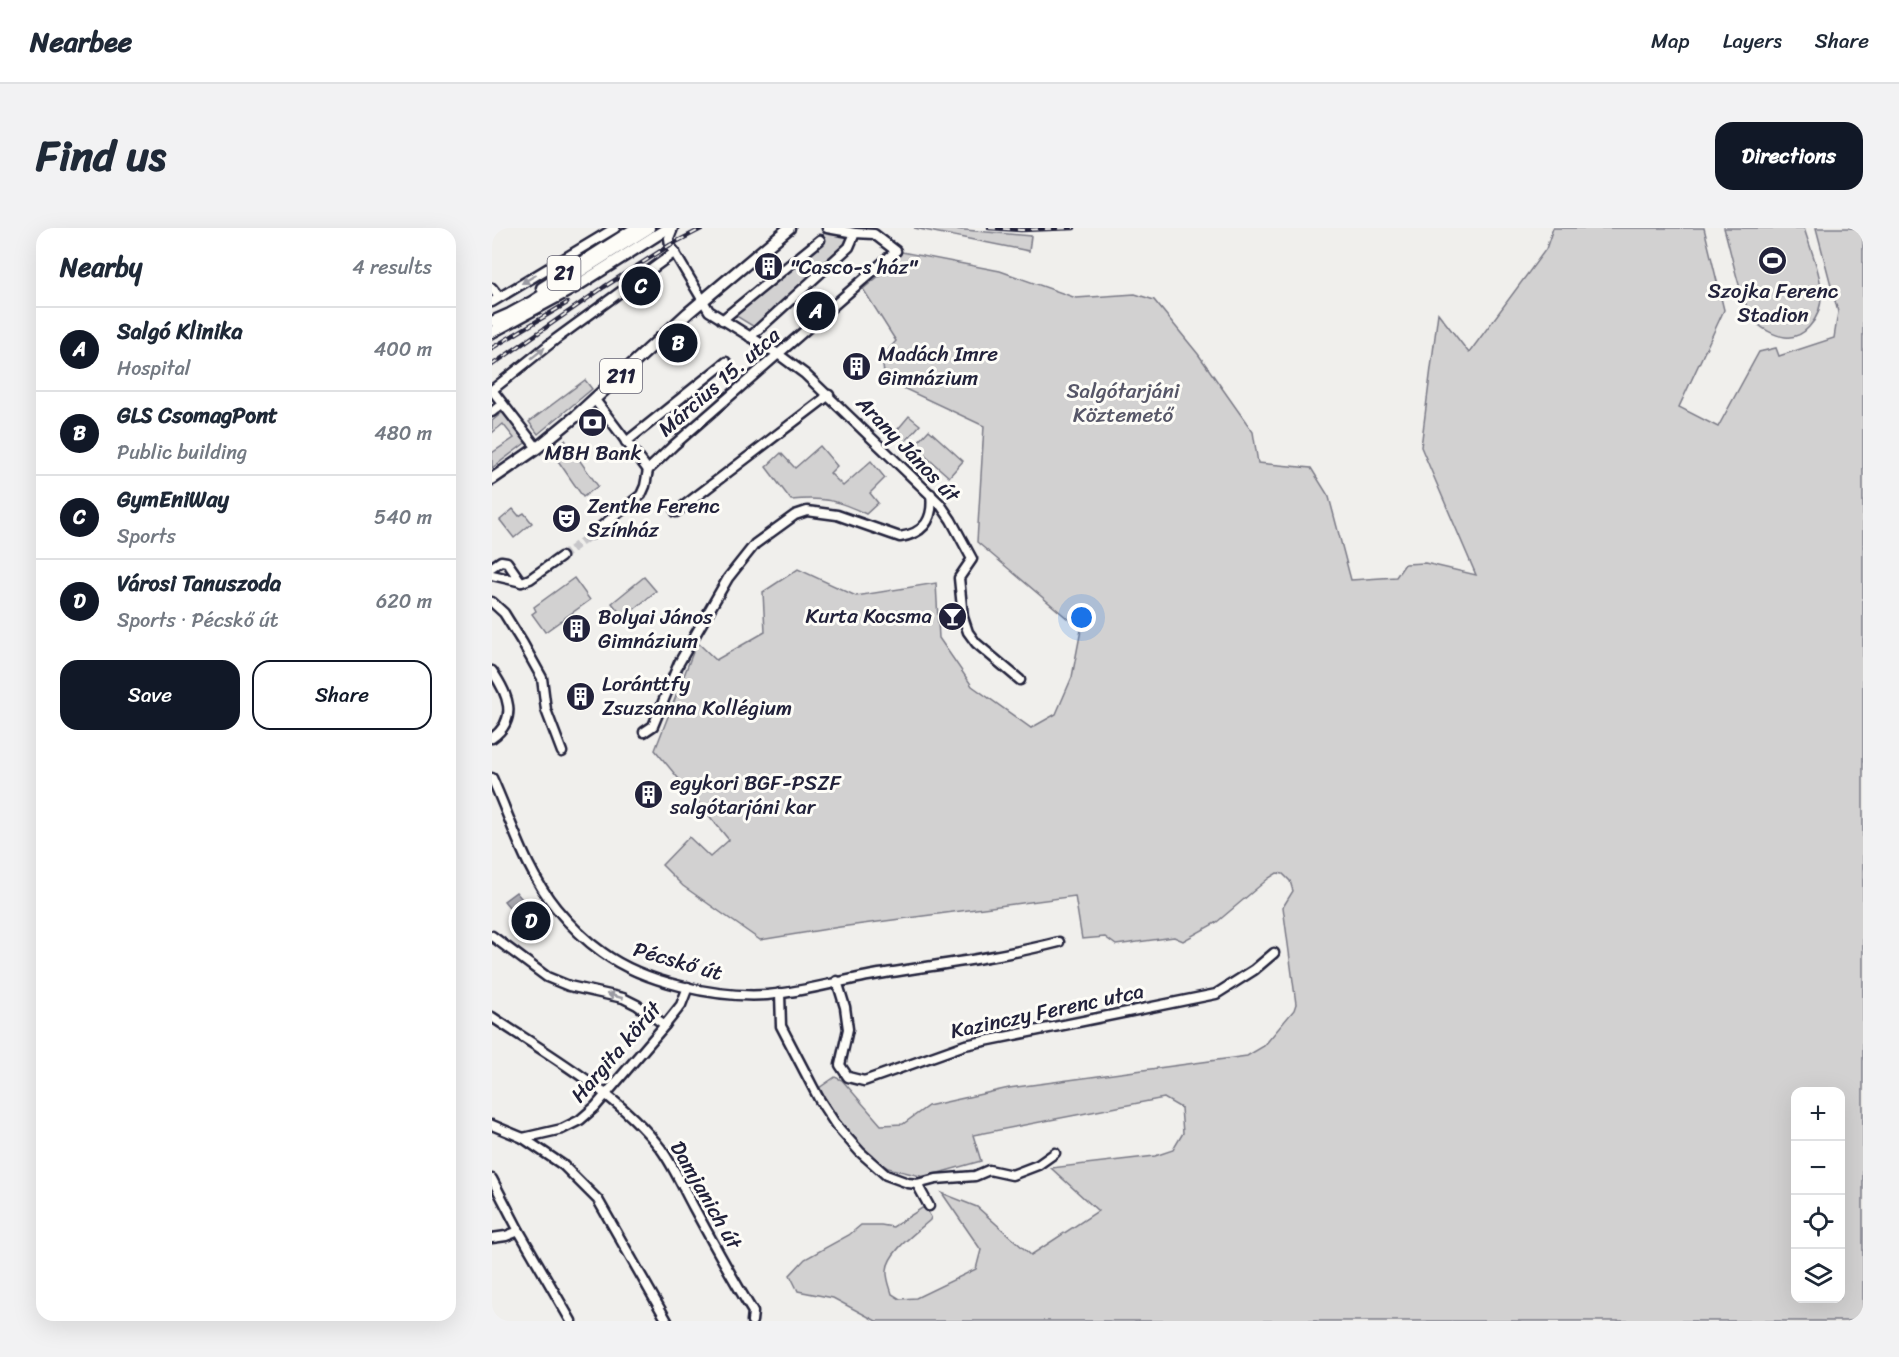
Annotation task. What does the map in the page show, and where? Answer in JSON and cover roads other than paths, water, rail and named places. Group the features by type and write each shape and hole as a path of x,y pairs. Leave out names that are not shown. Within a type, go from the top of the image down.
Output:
{"main road":[{"name":"21","path":"494,326 575,287 668,228"},
{"name":"211","path":"492,479 537,448 595,399 702,301 789,228"},
{"name":"21","path":"494,326 556,278 643,229"},
{"path":"494,326 643,229"}],"street":[{"path":"492,288 495,299 615,228"},
{"path":"537,448 492,390 556,339 675,252 669,241 673,228"},
{"path":"750,337 849,247 855,233 827,228"},
{"name":"Március 15. utca","path":"592,534 641,495 648,470 893,248 874,234 855,233"},
{"path":"722,320 820,240"},
{"name":"Arany János út","path":"675,252 709,311 778,354 805,374 946,512 972,559 959,578 963,617 968,632 976,642 1020,680"},
{"path":"694,288 713,292"},
{"path":"626,442 726,362"},
{"name":"Arany János út","path":"676,512 829,395"},
{"path":"595,399 648,470"},
{"path":"492,412 502,404"},
{"path":"644,732 653,726 679,663 728,578 755,544 795,515 807,511 837,515 900,537 908,535 923,528 928,520 931,510 930,494"},
{"path":"928,520 939,512 946,512"},
{"path":"492,574 521,582 530,579 561,557"},
{"path":"492,567 501,561 507,562 521,582"},
{"path":"492,602 504,613 542,678 546,710 562,752"},
{"path":"492,671 506,696 509,712 504,727 492,738"},
{"name":"Pécskő út","path":"492,778 531,869 548,897 567,920 590,942 618,962 688,987 725,994 780,993 1059,942"},
{"path":"492,936 547,977 568,986 623,998 665,1024"},
{"name":"Kazinczy Ferenc utca","path":"837,981 845,1007 848,1029 840,1065 848,1077 864,1081 965,1045 1216,994 1254,970 1274,953"},
{"name":"Hargita körút","path":"523,1138 571,1126 584,1117 681,1005 688,987"},
{"path":"780,993 781,1026 786,1039 828,1113 876,1168 898,1180 917,1184 936,1179 965,1178 989,1170 1006,1175 1018,1174 1038,1165 1055,1153"},
{"name":"Damjanich út","path":"492,1017 606,1094 636,1120 667,1158 753,1312 752,1321"},
{"path":"492,1125 523,1138 563,1165 598,1200 667,1321"},
{"path":"492,1179 571,1321"},
{"path":"917,1184 929,1206"},
{"path":"492,1238 519,1231"}],"tunnel":[{"path":"561,557 592,534"}],"railway":[{"path":"492,365 604,287 670,245 703,228"},
{"path":"989,228 1021,230 1074,228"},
{"path":"492,348 567,303"}],"place":[{"name":"Szojka Ferenc Stadion","path":"1773,260"},
{"name":"\"Casco-s ház\"","path":"769,267"},
{"name":"GymEniWay","path":"641,286"},
{"name":"Salgó Klinika","path":"816,311"},
{"name":"GLS CsomagPont","path":"678,343"},
{"name":"Madách Imre Gimnázium","path":"857,366"},
{"name":"MBH Bank","path":"593,422"},
{"name":"Zenthe Ferenc Színház","path":"566,518"},
{"name":"Kurta Kocsma","path":"953,616"},
{"name":"Bolyai János Gimnázium","path":"577,629"},
{"name":"Loránttfy Zsuzsanna Kollégium","path":"581,696"},
{"name":"egykori BGF-PSZF salgótarjáni kar","path":"649,795"},
{"name":"Városi Tanuszoda","path":"531,921"}],"park label":[{"name":"Salgótarjáni Köztemető","path":"1123,403"}]}
